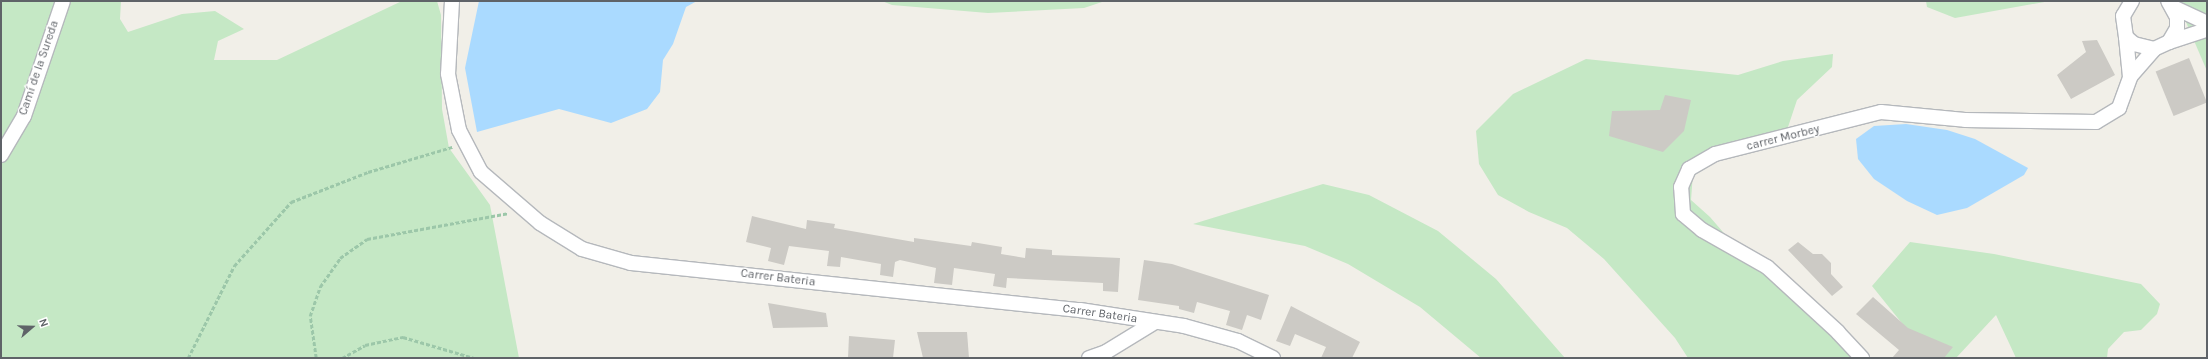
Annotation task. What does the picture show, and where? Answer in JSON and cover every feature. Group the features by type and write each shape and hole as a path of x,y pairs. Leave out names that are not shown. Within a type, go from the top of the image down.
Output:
{"street":[{"name":"Camí de la Sureda","path":"1,155 24,116 63,1"},
{"name":"Carrer Bateria","path":"452,1 448,74 459,130 481,172 540,224 582,249 631,263 1080,310 1155,322 1238,341 1273,358"},
{"name":"carrer Morbey","path":"2130,76 2123,16 2132,1"},
{"path":"2170,4 2207,23"},
{"path":"2169,42 2177,28 2170,4"},
{"path":"2126,36 2134,44 2154,49 2169,42 2207,30"},
{"name":"carrer Morbey","path":"1862,358 1838,332 1767,267 1702,230 1683,214 1681,188 1689,169 1715,154 1881,112 1965,120 2096,122 2119,108 2130,76 2154,49"},
{"path":"1089,358 1106,352 1155,322"}],"path":[{"path":"188,358 234,266 291,202 368,172 466,142"},
{"path":"316,358 310,316 320,287 340,258 368,239 411,229 506,215 520,206"},
{"path":"342,358 364,345 403,337 474,358"}],"green space":[{"path":"1,1 121,1 120,19 128,32 182,14 215,11 244,29 218,41 214,60 277,60 402,1 437,1 441,15 442,109 449,148 490,205 519,358 1,358"},
{"path":"882,1 1105,1 1084,8 988,13 892,5"},
{"path":"1926,1 2050,1 1955,18 1927,7"},
{"path":"2177,1 2207,1 2207,71"},
{"path":"1833,54 1832,67 1797,100 1785,136 1778,145 1715,155 1693,173 1691,200 1710,217 1741,253 1830,331 1854,358 1688,358 1675,338 1604,259 1567,228 1529,212 1498,195 1479,164 1476,131 1513,94 1586,59 1738,75 1783,61"},
{"path":"1323,184 1369,195 1438,231 1496,279 1565,358 1481,358 1420,307 1348,264 1305,246 1193,224"},
{"path":"1910,242 1994,254 2141,284 2160,304 2157,314 2141,330 2124,332 2108,349 2107,358 2016,358 1996,315 1956,358 1930,358 1872,286"}],"water":[{"path":"479,1 697,1 686,7 673,44 663,60 660,92 647,109 611,123 559,109 477,132 465,68"},
{"path":"1906,124 1947,130 1975,139 2028,168 2024,175 1967,208 1937,215 1907,201 1874,179 1858,159 1856,139 1874,126"}],"building":[{"path":"2097,40 2115,75 2071,99 2057,75 2086,52 2082,41"},
{"path":"2189,58 2207,103 2174,116 2156,71"},
{"path":"1665,95 1691,100 1684,131 1663,152 1609,136 1612,111 1660,110"},
{"path":"752,216 806,229 807,220 835,224 834,228 914,242 914,238 971,246 972,242 1002,247 1001,254 1025,258 1026,248 1052,250 1052,255 1120,258 1118,292 1103,291 1103,283 1007,278 1006,288 993,286 995,274 954,268 952,285 934,283 936,268 900,260 895,262 893,277 880,275 881,264 841,257 840,267 827,266 829,251 789,246 784,265 768,261 771,248 746,242"},
{"path":"1798,242 1813,254 1822,254 1831,263 1831,274 1843,287 1832,296 1788,250"},
{"path":"1144,260 1172,264 1269,295 1261,320 1247,315 1242,330 1226,325 1230,311 1197,302 1194,313 1179,309 1179,306 1138,300"},
{"path":"1873,297 1908,328 1953,347 1944,358 1892,358 1899,350 1856,314"},
{"path":"768,303 826,313 828,327 773,328"},
{"path":"1291,306 1360,342 1352,358 1321,358 1326,347 1295,334 1290,346 1276,341"},
{"path":"917,332 967,332 969,358 923,358"},
{"path":"849,336 895,340 893,358 848,358"}]}
